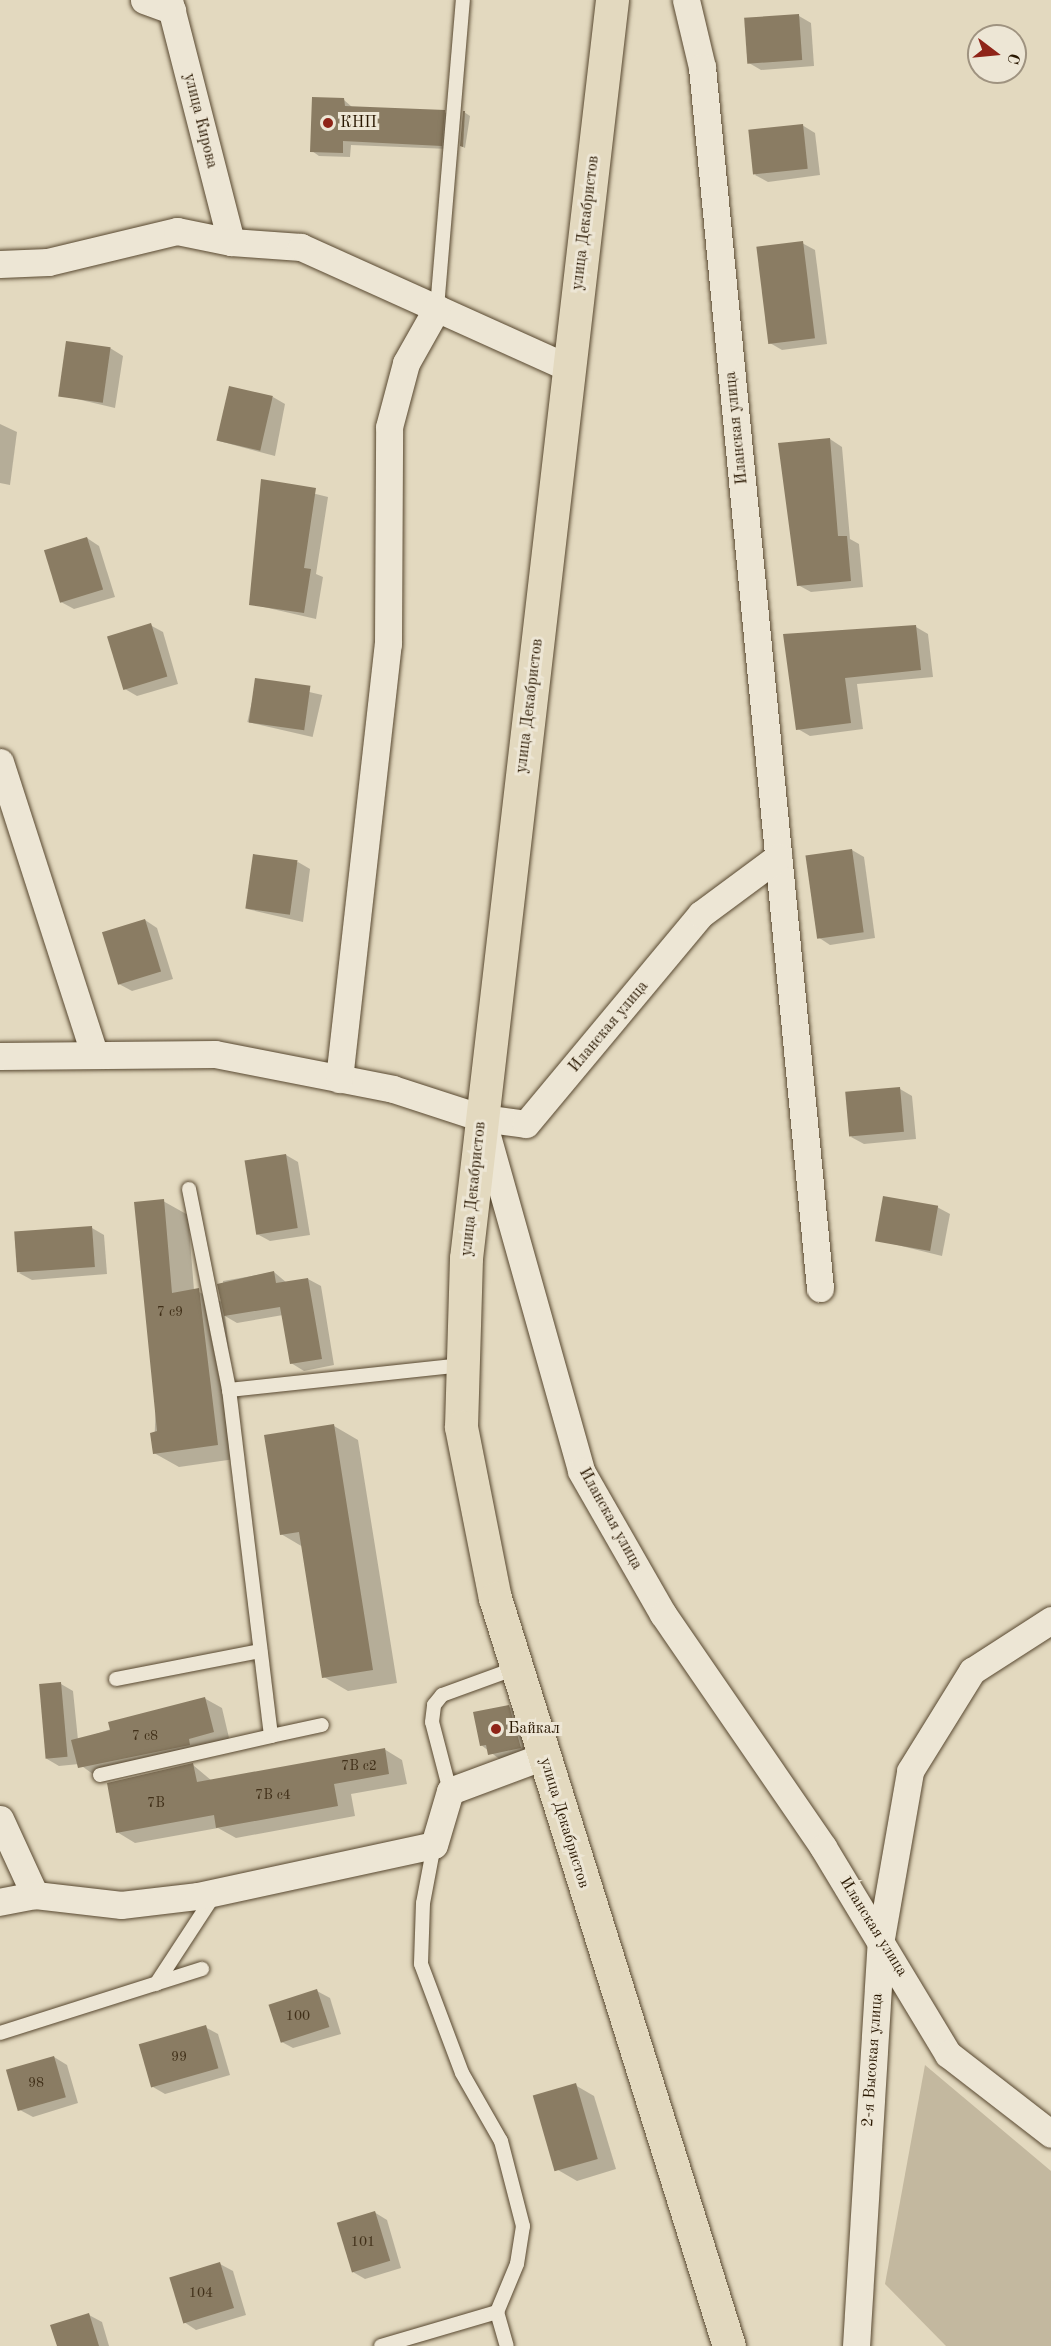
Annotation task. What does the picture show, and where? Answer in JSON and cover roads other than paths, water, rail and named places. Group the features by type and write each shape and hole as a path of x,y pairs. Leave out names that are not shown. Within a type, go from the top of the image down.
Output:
{"main road":[{"name":"улица Декабристов","path":"612,0 466,1258 461,1427 495,1598 729,2346"}],"street":[{"path":"144,0 170,5"},
{"name":"Иланская улица","path":"686,0 702,67 820,1288"},
{"name":"улица Кирова","path":"170,5 231,242"},
{"path":"0,264 48,262 177,231 231,242 301,247 569,368"},
{"path":"339,1078 388,644 389,427 405,363 436,308"},
{"path":"0,762 93,1053"},
{"name":"Иланская улица","path":"778,857 701,914 526,1124 482,1118 581,1471 663,1614 881,1938 948,2054 1051,2134"},
{"path":"0,1056 93,1053 215,1054 339,1078 482,1118"},
{"name":"2-я Высокая улица","path":"856,2346 881,1938 910,1771 972,1671 1051,1620"},
{"path":"0,1902 35,1895 121,1905 216,1892 434,1845 450,1791 544,1756"},
{"path":"0,1819 35,1895"}],"lane":[{"path":"436,308 463,0"},
{"path":"189,1189 229,1390 271,1736"},
{"path":"229,1390 463,1365"},
{"path":"116,1679 260,1651"},
{"path":"450,1791 432,1722 434,1705 442,1695 516,1668"},
{"path":"100,1775 322,1725"},
{"path":"434,1845 423,1903 421,1964 462,2073 501,2141 523,2226 517,2264 497,2312 507,2346"},
{"path":"156,1984 216,1892"},
{"path":"0,2032 202,1970"},
{"path":"381,2346 497,2312"}],"place":[{"name":"КНП","path":"328,123"},
{"name":"Байкал","path":"496,1729"}]}
